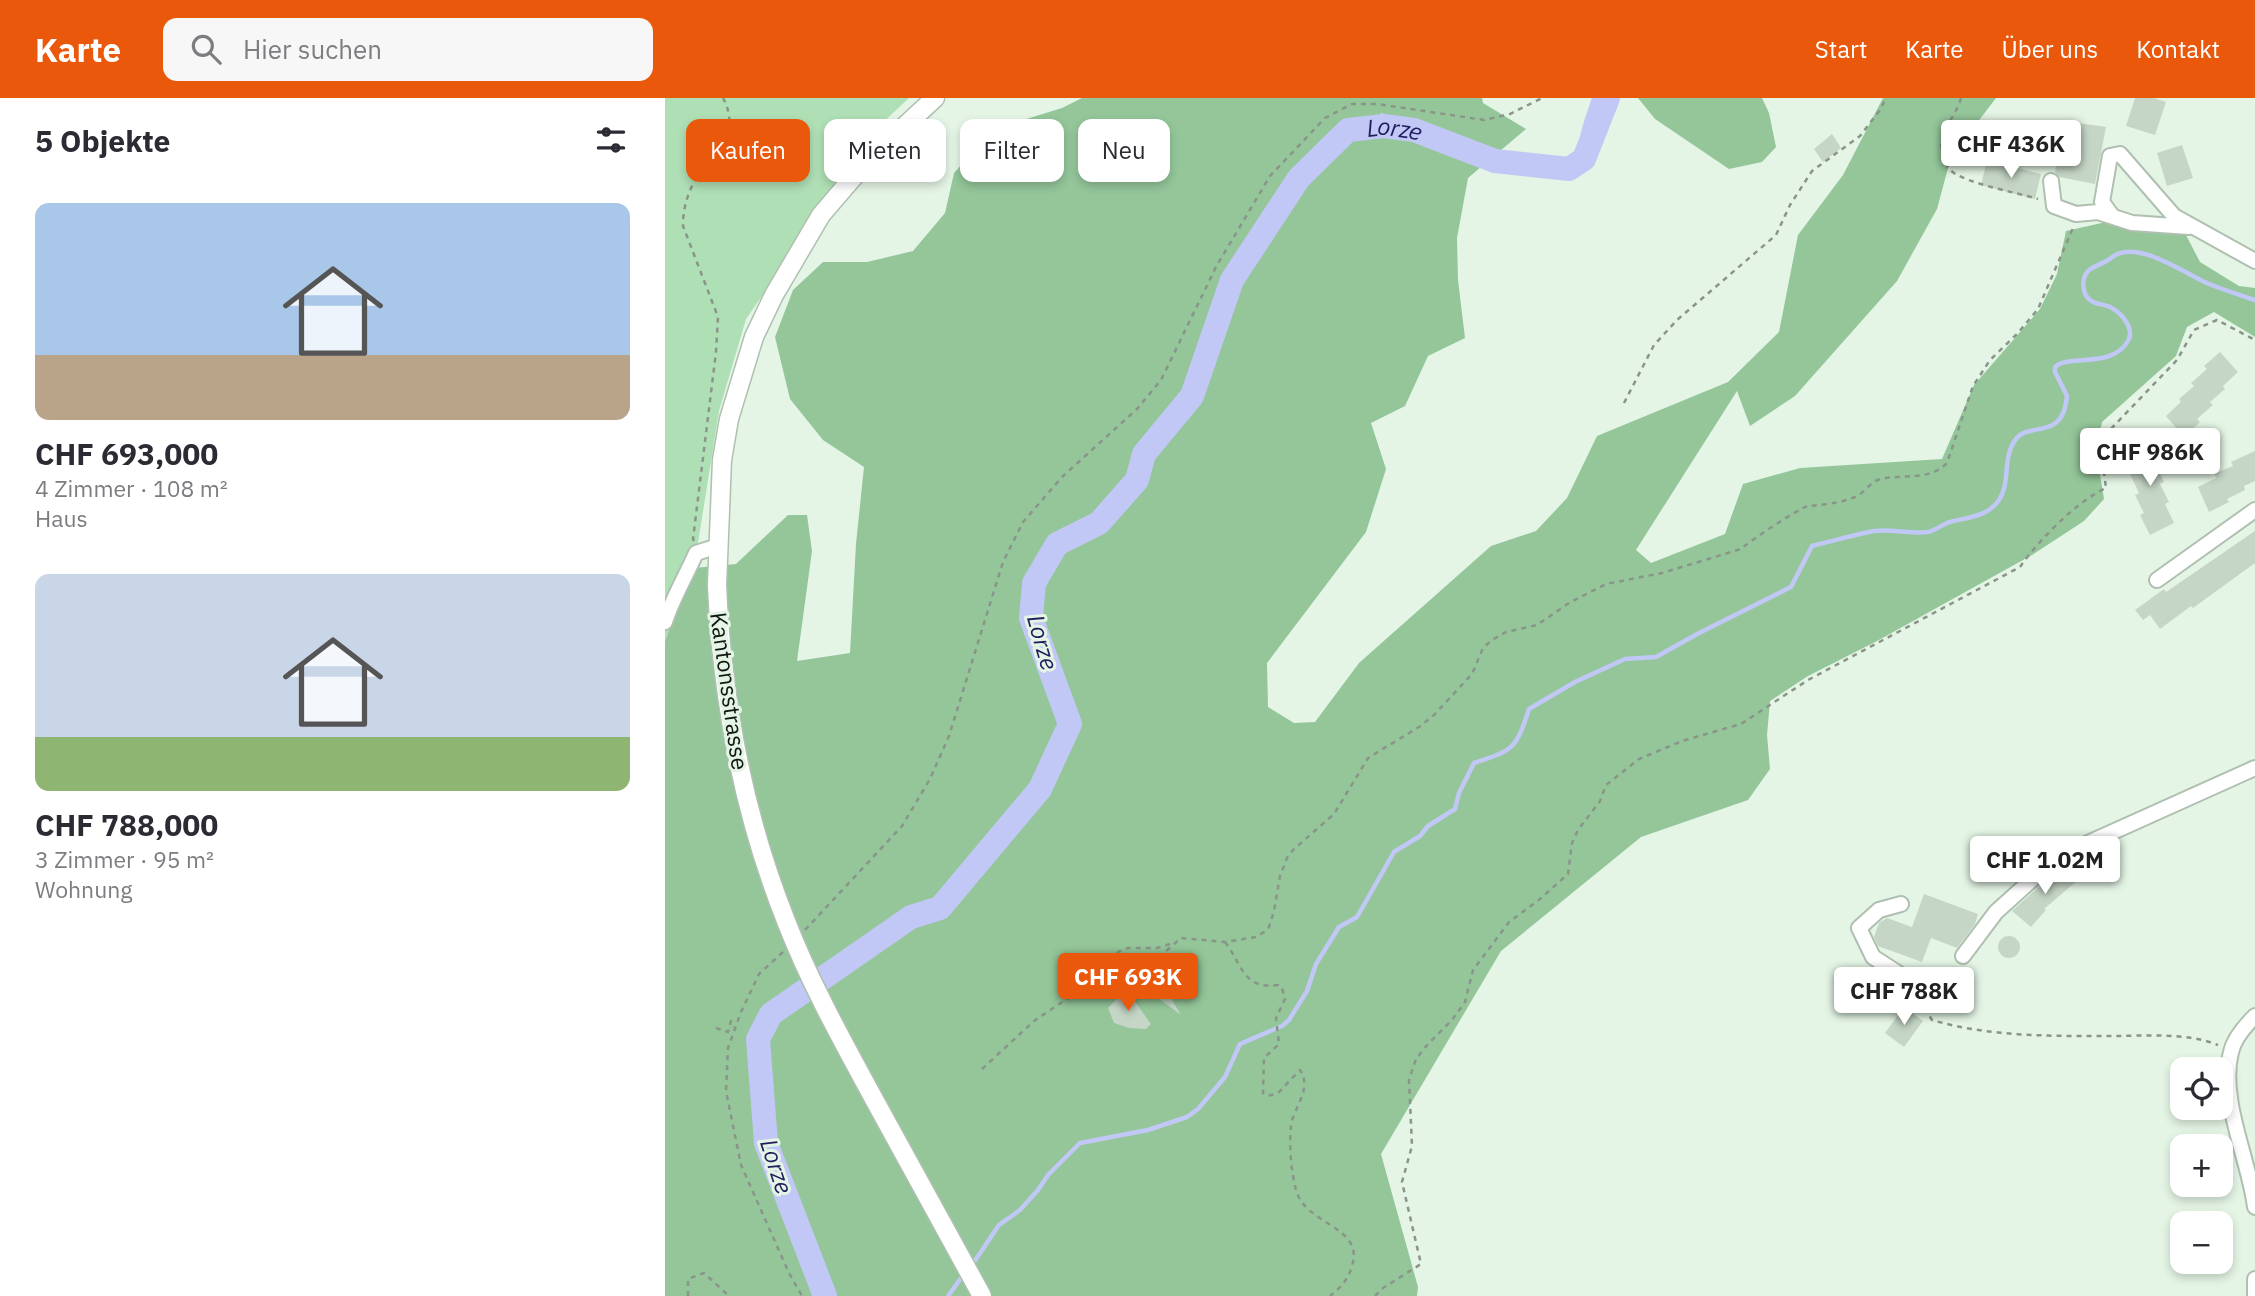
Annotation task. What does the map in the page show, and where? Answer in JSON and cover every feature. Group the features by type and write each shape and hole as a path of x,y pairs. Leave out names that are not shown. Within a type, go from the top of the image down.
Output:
{"main road":[{"name":"Kantonsstrasse","path":"935,98 869,159 821,215 774,295 754,337 729,419 711,548 717,585 724,678 735,748 757,837 779,904 797,950 829,1015 982,1296"}],"street":[{"path":"2113,217 2102,202 2104,181 2109,156 2120,154 2174,216 2255,261"},
{"path":"2052,181 2054,206 2076,214 2098,212 2132,223 2190,227"},
{"path":"2157,580 2255,510"},
{"path":"665,622 696,553 711,548"},
{"path":"1963,956 1997,912 2057,857 2255,768"},
{"path":"1901,904 1879,910 1859,928 1873,957 1907,979"},
{"path":"2255,1016 2239,1034 2231,1050 2228,1082 2252,1182 2255,1207"},
{"path":"2255,1279 2255,1296"}],"path":[{"path":"711,548 693,539 716,352 717,317 683,226 683,210 693,182 721,147 729,128 728,107 723,98"},
{"path":"802,934 886,845 912,810 930,779 949,736 1003,562 1023,522 1062,477 1137,409 1161,380 1216,267 1270,176 1325,118 1352,104 1378,104 1484,120 1510,114 1542,98"},
{"path":"1624,403 1654,345 1677,320 1776,235 1790,205 1812,171 1860,136 1880,110 1885,98"},
{"path":"1961,98 1944,131 1941,144 1943,156 1950,169 1967,178 2054,206"},
{"path":"1132,999 1126,986 1133,971 1159,957 1181,938 1225,942 1256,937 1264,932 1269,927 1274,911 1280,876 1293,850 1333,814 1369,758 1434,715 1472,674 1483,648 1492,640 1506,632 1537,625 1569,603 1606,584 1662,573 1741,549 1805,506 1818,507 1857,497 1880,479 1926,474 1941,469 1947,463 1977,379 1990,360 2038,309 2057,269 2067,237 2075,225 2076,214"},
{"path":"1375,1296 1421,1264 1402,1182 1412,1146 1409,1080 1416,1059 1465,1002 1473,970 1509,922 1568,874 1572,844 1578,830 1600,801 1606,785 1639,759 1682,741 1741,724 1808,680 2020,567 2033,549 2091,495 2106,488 2101,459 2103,439 2177,360 2194,330 2217,320 2255,340"},
{"path":"1225,942 1239,962 1244,976 1250,981 1282,988 1285,999 1276,1018 1279,1044 1264,1058 1263,1093 1268,1096 1278,1093 1300,1070 1303,1074 1303,1097 1291,1123 1292,1164 1297,1193 1315,1216 1346,1236 1355,1256 1343,1286 1331,1295"},
{"path":"982,1069 1034,1021 1107,972 1118,952 1128,948 1157,948 1173,943"},
{"path":"785,950 759,974 734,1030 728,1048 726,1091 741,1165 802,1296"},
{"path":"1963,956 1953,968 1907,979 1932,1020 1998,1033 2161,1036 2209,1041 2231,1050"},
{"path":"716,1028 728,1032 732,1021 734,1030"},
{"path":"688,1296 688,1279 704,1273 729,1296"}],"green space":[{"path":"665,98 909,98 886,119 824,119 824,182 840,182 746,319 719,411 694,568 665,641"},
{"path":"1082,98 1482,98 1483,103 1526,129 1468,178 1457,238 1458,280 1465,338 1428,356 1405,406 1371,423 1386,469 1366,532 1267,663 1268,707 1294,723 1315,722 1359,663 1491,546 1536,531 1567,498 1597,436 1728,382 1779,332 1798,235 1843,175 1883,98 1996,98 1951,157 1937,209 1897,281 1795,396 1750,426 1737,391 1636,550 1651,563 1725,534 1743,484 1800,468 1942,459 1974,385 2040,309 2057,274 2066,231 2106,222 2186,235 2200,262 2239,286 2255,288 2255,337 2214,312 2187,327 2176,356 2102,422 2096,450 2104,499 2084,521 2032,555 1808,676 1770,701 1767,735 1770,769 1748,800 1641,837 1501,951 1381,1154 1418,1287 1417,1296 665,1296 665,641 694,568 736,564 788,515 807,515 812,551 797,661 850,653 856,544 864,467 823,440 790,399 775,337 793,290 823,262 867,262 913,251 945,213 954,173 960,166 960,182 1064,182 1064,119 1026,119 1062,108"},
{"path":"1638,98 1762,98 1769,113 1776,147 1762,162 1729,169 1655,119"}],"building":[{"path":"2135,98 2154,98 2166,102 2155,135 2126,126"},
{"path":"2064,121 2106,127 2095,184 2059,177 2055,172"},
{"path":"1832,134 1841,148 1823,162 1814,149"},
{"path":"2182,145 2193,178 2167,186 2157,153"},
{"path":"1987,160 2041,174 2035,199 1981,185"},
{"path":"2220,352 2238,372 2210,402 2213,405 2197,419 2200,422 2184,437 2166,416 2194,386 2191,383 2207,369 2204,366"},
{"path":"2150,442 2159,462 2155,464 2164,482 2160,484 2169,502 2165,504 2174,523 2150,535 2140,515 2144,513 2135,495 2139,493 2130,474 2134,472 2125,454"},
{"path":"2255,451 2255,481 2244,486 2245,490 2227,499 2229,502 2209,512 2198,487 2216,478 2214,474 2233,466 2231,462"},
{"path":"2255,531 2255,563 2193,608 2191,606 2160,629 2150,615 2143,620 2135,610 2164,589 2166,592"},
{"path":"2064,864 2078,880 2044,909 2046,910 2031,927 2012,911"},
{"path":"1924,894 1978,914 1975,924 1957,948 1931,938 1922,962 1878,946 1874,937 1879,923 1887,918 1912,927"},
{"path":"2009,936 2017,939 2020,947 2017,955 2009,958 2001,955 1998,947 2001,939"},
{"path":"1161,979 1168,984 1168,993 1181,1015 1138,983"},
{"path":"1126,989 1151,1024 1146,1029 1129,1028 1114,1023 1108,1008"},
{"path":"1904,1007 1923,1021 1904,1047 1885,1033"}],"waterway":[{"path":"1584,159 1582,137 1594,98"},
{"name":"Lorze","path":"825,1296 766,1143 758,1039 771,1014 911,917 940,908 1040,789 1070,724 1031,618 1034,583 1057,544 1099,523 1137,480 1144,454 1192,396 1232,280 1299,178 1348,130 1384,126 1414,130 1495,161 1569,169 1584,159 1608,98"},
{"path":"1382,115 1384,126"},
{"path":"972,1265 999,1225 1020,1210 1048,1175 1080,1143 1148,1130 1187,1117 1198,1109 1225,1077 1240,1044 1282,1026 1289,1020 1307,991 1316,964 1339,927 1357,917 1394,852 1455,809 1459,793 1474,763 1498,755 1512,746 1521,732 1529,709 1575,682 1625,659 1656,657 1791,587 1812,546 1874,531 1933,531 1947,523 1982,514 1994,506 2003,493 2009,453 2016,439 2029,431 2053,425 2064,410 2067,396 2055,367 2070,361 2112,355 2121,350 2128,341 2130,331 2123,317 2110,307 2092,302 2085,294 2084,278 2090,269 2121,253 2146,254 2209,284 2255,300"},
{"path":"948,1296 964,1274"}]}
